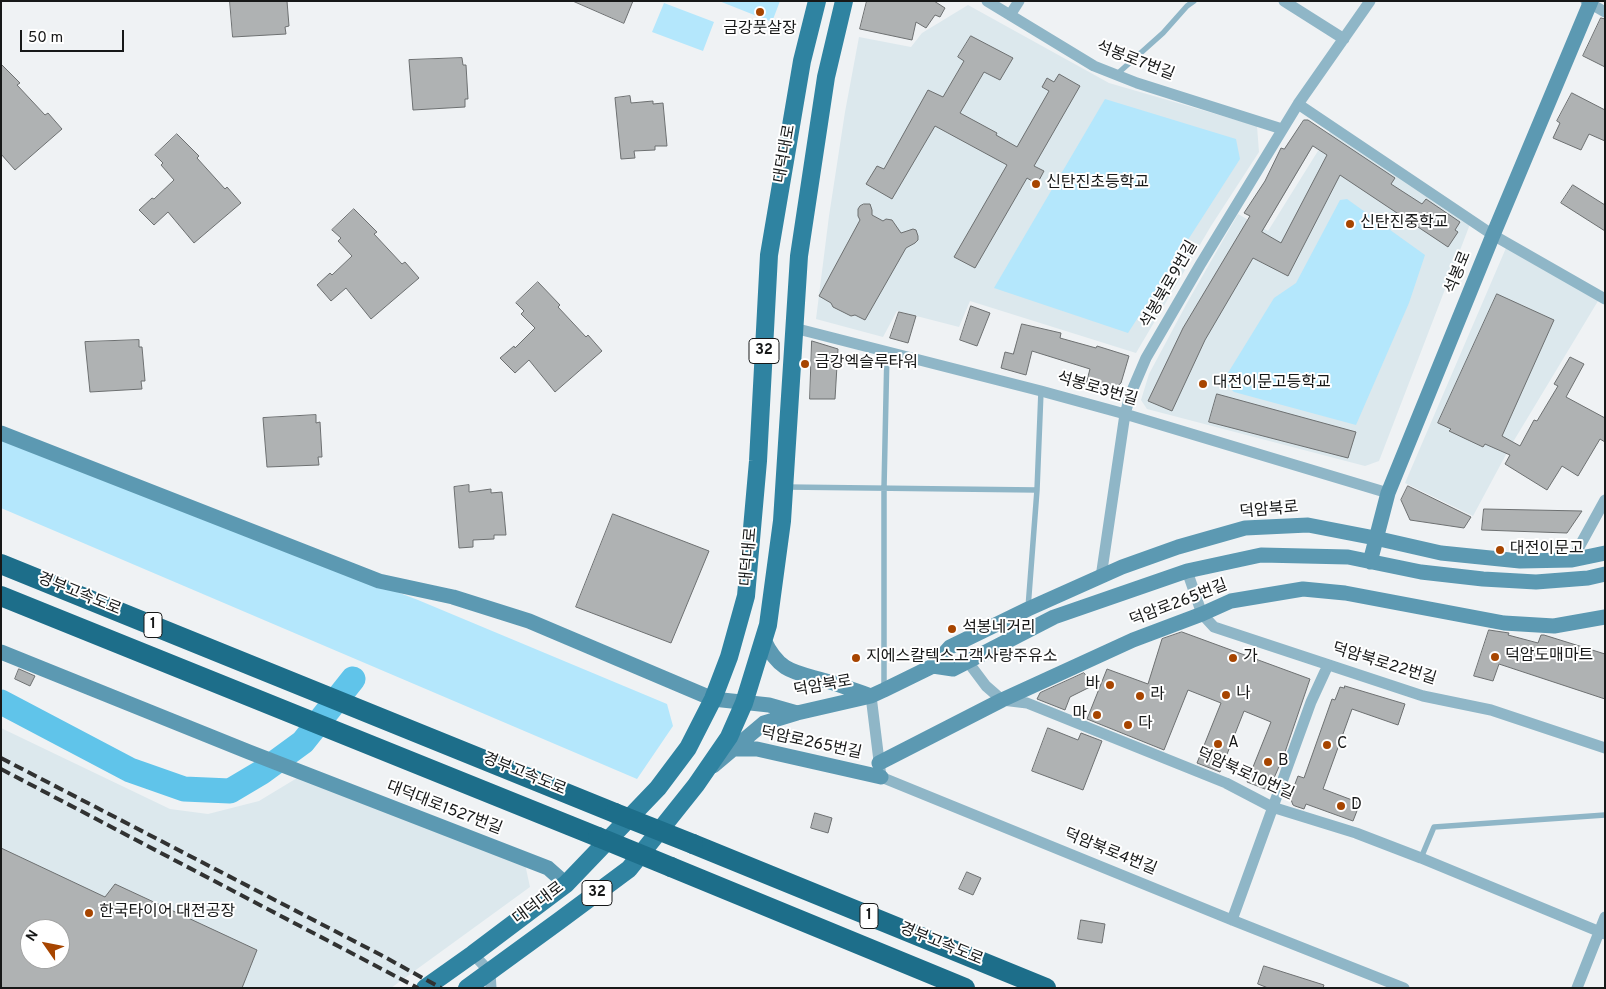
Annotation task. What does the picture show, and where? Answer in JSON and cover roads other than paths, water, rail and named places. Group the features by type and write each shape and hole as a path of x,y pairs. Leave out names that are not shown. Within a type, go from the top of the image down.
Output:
{"highway":[{"name":"경부고속도로","path":"1,564 355,706 1046,988"},
{"name":"경부고속도로","path":"1,596 598,837 965,988"}],"main road":[{"name":"대덕대로","path":"425,988 566,884 658,788 688,748 713,699 729,657 746,596 758,461 768,255 802,61 817,1"},
{"name":"대덕대로","path":"467,988 490,980 629,868 704,774 729,737 744,703 768,625 782,521 799,256 826,77 844,1"}],"street":[{"name":"석봉로7번길","path":"987,1 1094,66 1116,75 1282,129"},
{"path":"1010,15 1019,1"},
{"path":"1284,1 1344,39"},
{"name":"석봉북로9번길","path":"1101,577 1124,414 1146,358 1282,129 1370,1"},
{"path":"1589,2 1605,12"},
{"name":"석봉로","path":"1370,562 1388,493 1589,2"},
{"path":"1298,104 1493,236 1605,299"},
{"name":"석봉로3번길","path":"794,328 1124,414 1388,493"},
{"name":"덕암북로","path":"1,433 379,581 453,597 529,621 713,699 769,705 797,713 877,693 933,666 950,646 1028,609 1101,577 1178,547 1245,528 1308,525 1441,553 1520,561 1572,560 1605,553"},
{"path":"1572,560 1605,500"},
{"name":"덕암북로","path":"933,666 953,669 1054,617 1187,571 1262,555 1348,557 1421,572 1483,579 1536,582 1588,578 1605,574"},
{"path":"1187,571 1202,614"},
{"name":"덕암로265번길","path":"734,749 757,749 880,770 1002,700 1133,640 1231,601 1303,589 1345,593 1504,623 1554,626 1605,617"},
{"name":"덕암북로22번길","path":"1202,614 1214,627 1328,665 1423,696 1491,710 1605,748"},
{"path":"764,640 771,656 784,667 800,674 877,693 880,770"},
{"name":"대덕대로1527번길","path":"1,652 249,752 548,868 566,884"},
{"path":"968,662 986,686 1002,700"},
{"path":"1232,920 1311,702 1328,665"},
{"name":"덕암북로10번길","path":"1002,700 1027,703 1226,783 1272,807 1356,833 1602,933"},
{"path":"704,774 764,723 797,713"},
{"name":"덕암북로4번길","path":"880,770 1232,920 1404,988"},
{"path":"1577,988 1602,933 1605,917"},
{"path":"473,954 490,980"}],"lane":[{"path":"1116,75 1163,33 1194,1"},
{"path":"877,693 887,351"},
{"path":"1028,609 1037,490 1041,391"},
{"path":"784,487 1037,490"},
{"path":"1421,858 1434,827 1605,815"}],"waterway":[{"path":"1,702 130,770 184,789 230,791 262,772 303,742 353,679"}],"railway":[{"path":"1,758 441,988"},
{"path":"1,769 418,988"}],"place":[{"name":"금강풋살장","path":"760,12"},
{"name":"신탄진초등학교","path":"1036,184"},
{"name":"신탄진중학교","path":"1350,224"},
{"name":"금강엑슬루타워","path":"805,364"},
{"name":"대전이문고등학교","path":"1203,384"},
{"name":"대전이문고","path":"1500,550"},
{"name":"석봉네거리","path":"952,629"},
{"name":"덕암도매마트","path":"1495,657"},
{"name":"지에스칼텍스고객사랑주유소","path":"856,658"},
{"name":"가","path":"1233,658"},
{"name":"바","path":"1110,685"},
{"name":"나","path":"1226,695"},
{"name":"라","path":"1140,696"},
{"name":"마","path":"1097,715"},
{"name":"다","path":"1128,725"},
{"name":"A","path":"1218,744"},
{"name":"C","path":"1327,745"},
{"name":"B","path":"1268,762"},
{"name":"D","path":"1341,806"},
{"name":"한국타이어 대전공장","path":"89,913"}]}
